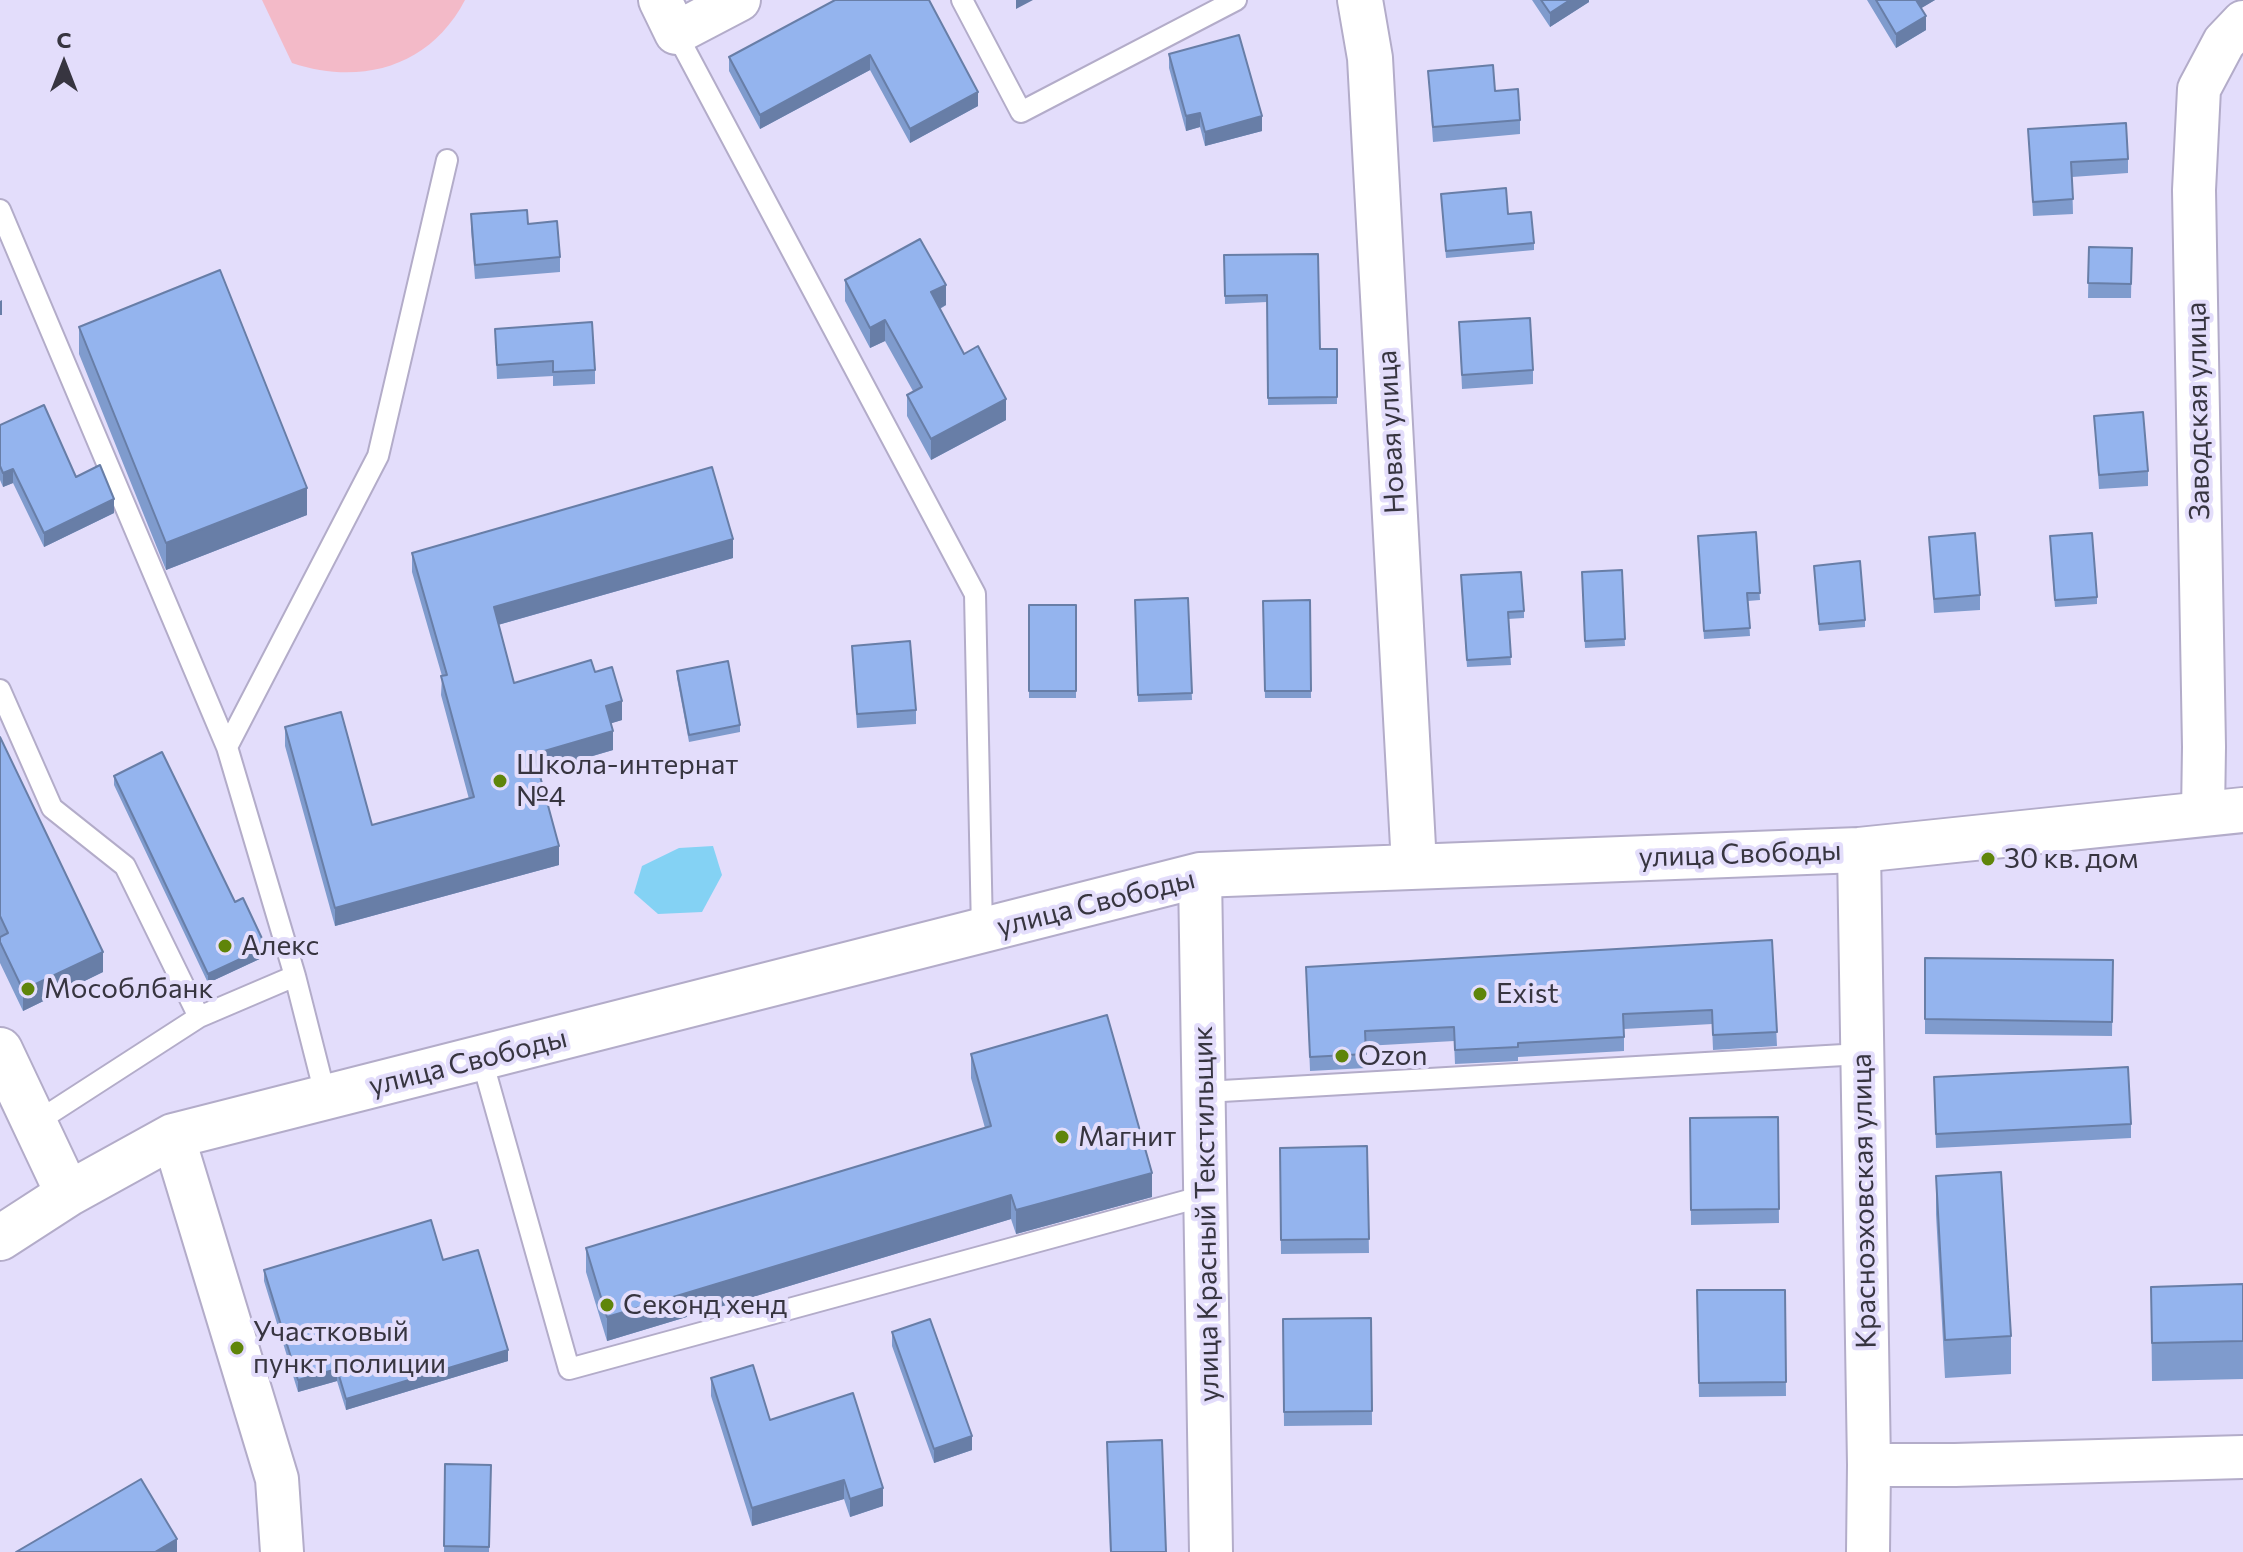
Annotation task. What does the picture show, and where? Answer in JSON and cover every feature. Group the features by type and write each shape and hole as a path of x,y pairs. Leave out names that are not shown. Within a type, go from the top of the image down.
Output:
{"main road":[{"name":"Новая улица","path":"1360,0 1370,58 1414,865"},
{"name":"улица Свободы","path":"0,1238 68,1194 173,1136 482,1060 1200,875 1859,850 2223,812"},
{"path":"0,1050 68,1194"}],"street":[{"path":"668,16 739,0"},
{"name":"Заводская улица","path":"2223,812 2204,747 2194,190 2199,89 2224,42 2243,22"},
{"name":"Красноэховская улица","path":"1859,850 1868,1552"},
{"name":"улица Красный Текстильщик","path":"1200,875 1211,1552"},
{"path":"173,1136 277,1479 282,1552"},
{"path":"1869,1465 2243,1457"}],"lane":[{"path":"962,0 1021,112 1236,0"},
{"path":"668,16 975,594 982,931"},
{"path":"227,747 378,456 447,160"},
{"path":"0,210 227,747 295,976 326,1098"},
{"path":"0,690 52,808 125,866 199,1017"},
{"path":"35,1123 199,1017 295,976"},
{"path":"1205,1092 1861,1054"},
{"path":"482,1060 569,1369 1204,1196"}],"shaded area":[{"path":"262,0 465,0 433,41 413,55 368,71 343,72 292,63"}],"water":[{"path":"713,846 722,875 702,912 658,914 634,893 642,866 679,848"}],"building":[{"path":"835,0 929,0 978,92 910,129 870,55 760,115 729,57"},
{"path":"1541,0 1570,0 1550,13"},
{"path":"1876,0 1916,0 1926,16 1896,34"},
{"path":"1239,35 1262,116 1205,132 1200,113 1186,116 1169,54"},
{"path":"1493,65 1495,91 1518,89 1520,120 1433,127 1428,71"},
{"path":"2126,123 2128,159 2071,162 2073,199 2033,202 2028,129"},
{"path":"1506,188 1508,214 1531,212 1534,243 1446,251 1441,194"},
{"path":"527,210 528,224 557,221 560,257 475,265 471,214"},
{"path":"920,239 946,285 931,292 964,354 978,346 1006,399 931,439 907,395 922,387 885,320 870,328 845,280"},
{"path":"2089,247 2132,248 2131,284 2088,283"},
{"path":"1318,254 1320,349 1337,349 1337,397 1268,398 1267,295 1225,296 1224,255"},
{"path":"220,270 307,488 166,543 79,327"},
{"path":"1530,318 1533,370 1462,375 1459,322"},
{"path":"592,322 595,370 553,372 553,361 497,365 495,329"},
{"path":"44,405 76,477 100,465 114,499 44,533 13,469 3,473 0,466 0,425"},
{"path":"2143,412 2148,471 2099,475 2094,416"},
{"path":"712,467 733,539 494,607 514,683 591,660 595,672 612,667 622,701 606,706 613,731 534,754 559,846 335,908 285,727 341,712 372,825 474,797 441,676 447,675 412,553"},
{"path":"1756,532 1760,593 1747,593 1750,628 1704,631 1698,536"},
{"path":"1975,533 1980,595 1934,599 1929,537"},
{"path":"2092,533 2097,597 2055,600 2050,536"},
{"path":"1860,561 1865,620 1819,624 1814,566"},
{"path":"1622,570 1625,639 1585,641 1582,572"},
{"path":"1521,572 1524,611 1508,612 1511,657 1467,660 1461,575"},
{"path":"1188,598 1192,693 1138,695 1135,600"},
{"path":"1310,600 1311,691 1265,691 1263,601"},
{"path":"1029,605 1076,605 1076,691 1029,691"},
{"path":"910,641 916,710 857,714 852,646"},
{"path":"728,661 740,725 689,735 677,671"},
{"path":"0,737 103,952 23,990 0,942 0,937 8,933 0,916"},
{"path":"162,752 235,902 243,898 266,947 208,974 114,776"},
{"path":"1772,940 1777,1032 1713,1035 1712,1010 1623,1014 1624,1037 1455,1050 1454,1027 1365,1031 1366,1054 1310,1057 1306,967"},
{"path":"1925,958 2113,960 2112,1022 1925,1019"},
{"path":"1107,1015 1152,1173 1016,1210 1011,1195 607,1317 586,1248 991,1126 971,1054"},
{"path":"2128,1067 2131,1124 1936,1134 1934,1077"},
{"path":"1778,1117 1779,1209 1691,1210 1690,1118"},
{"path":"1367,1146 1369,1239 1281,1240 1280,1148"},
{"path":"2001,1172 2011,1336 1945,1340 1936,1176"},
{"path":"431,1220 443,1260 478,1250 508,1350 346,1399 337,1369 298,1380 264,1270"},
{"path":"2243,1284 2243,1341 2152,1343 2151,1287"},
{"path":"1697,1290 1785,1290 1786,1382 1699,1383"},
{"path":"1371,1318 1372,1411 1284,1412 1283,1319"},
{"path":"930,1319 972,1436 934,1449 892,1332"},
{"path":"753,1365 770,1420 853,1393 883,1488 850,1499 844,1480 752,1508 711,1378"},
{"path":"1162,1440 1166,1552 1111,1552 1107,1442"},
{"path":"445,1464 491,1465 489,1547 444,1546"},
{"path":"141,1479 177,1539 155,1552 16,1552"}],"place":[{"name":"Школа-интернат №4","path":"500,781"},
{"name":"30 кв. дом","path":"1988,859"},
{"name":"Алекс","path":"225,946"},
{"name":"Мособлбанк","path":"28,989"},
{"name":"Exist","path":"1480,994"},
{"name":"Ozon","path":"1342,1056"},
{"name":"Магнит","path":"1062,1137"},
{"name":"Секонд хенд","path":"607,1305"},
{"name":"Участковый пункт полиции","path":"237,1348"}]}
